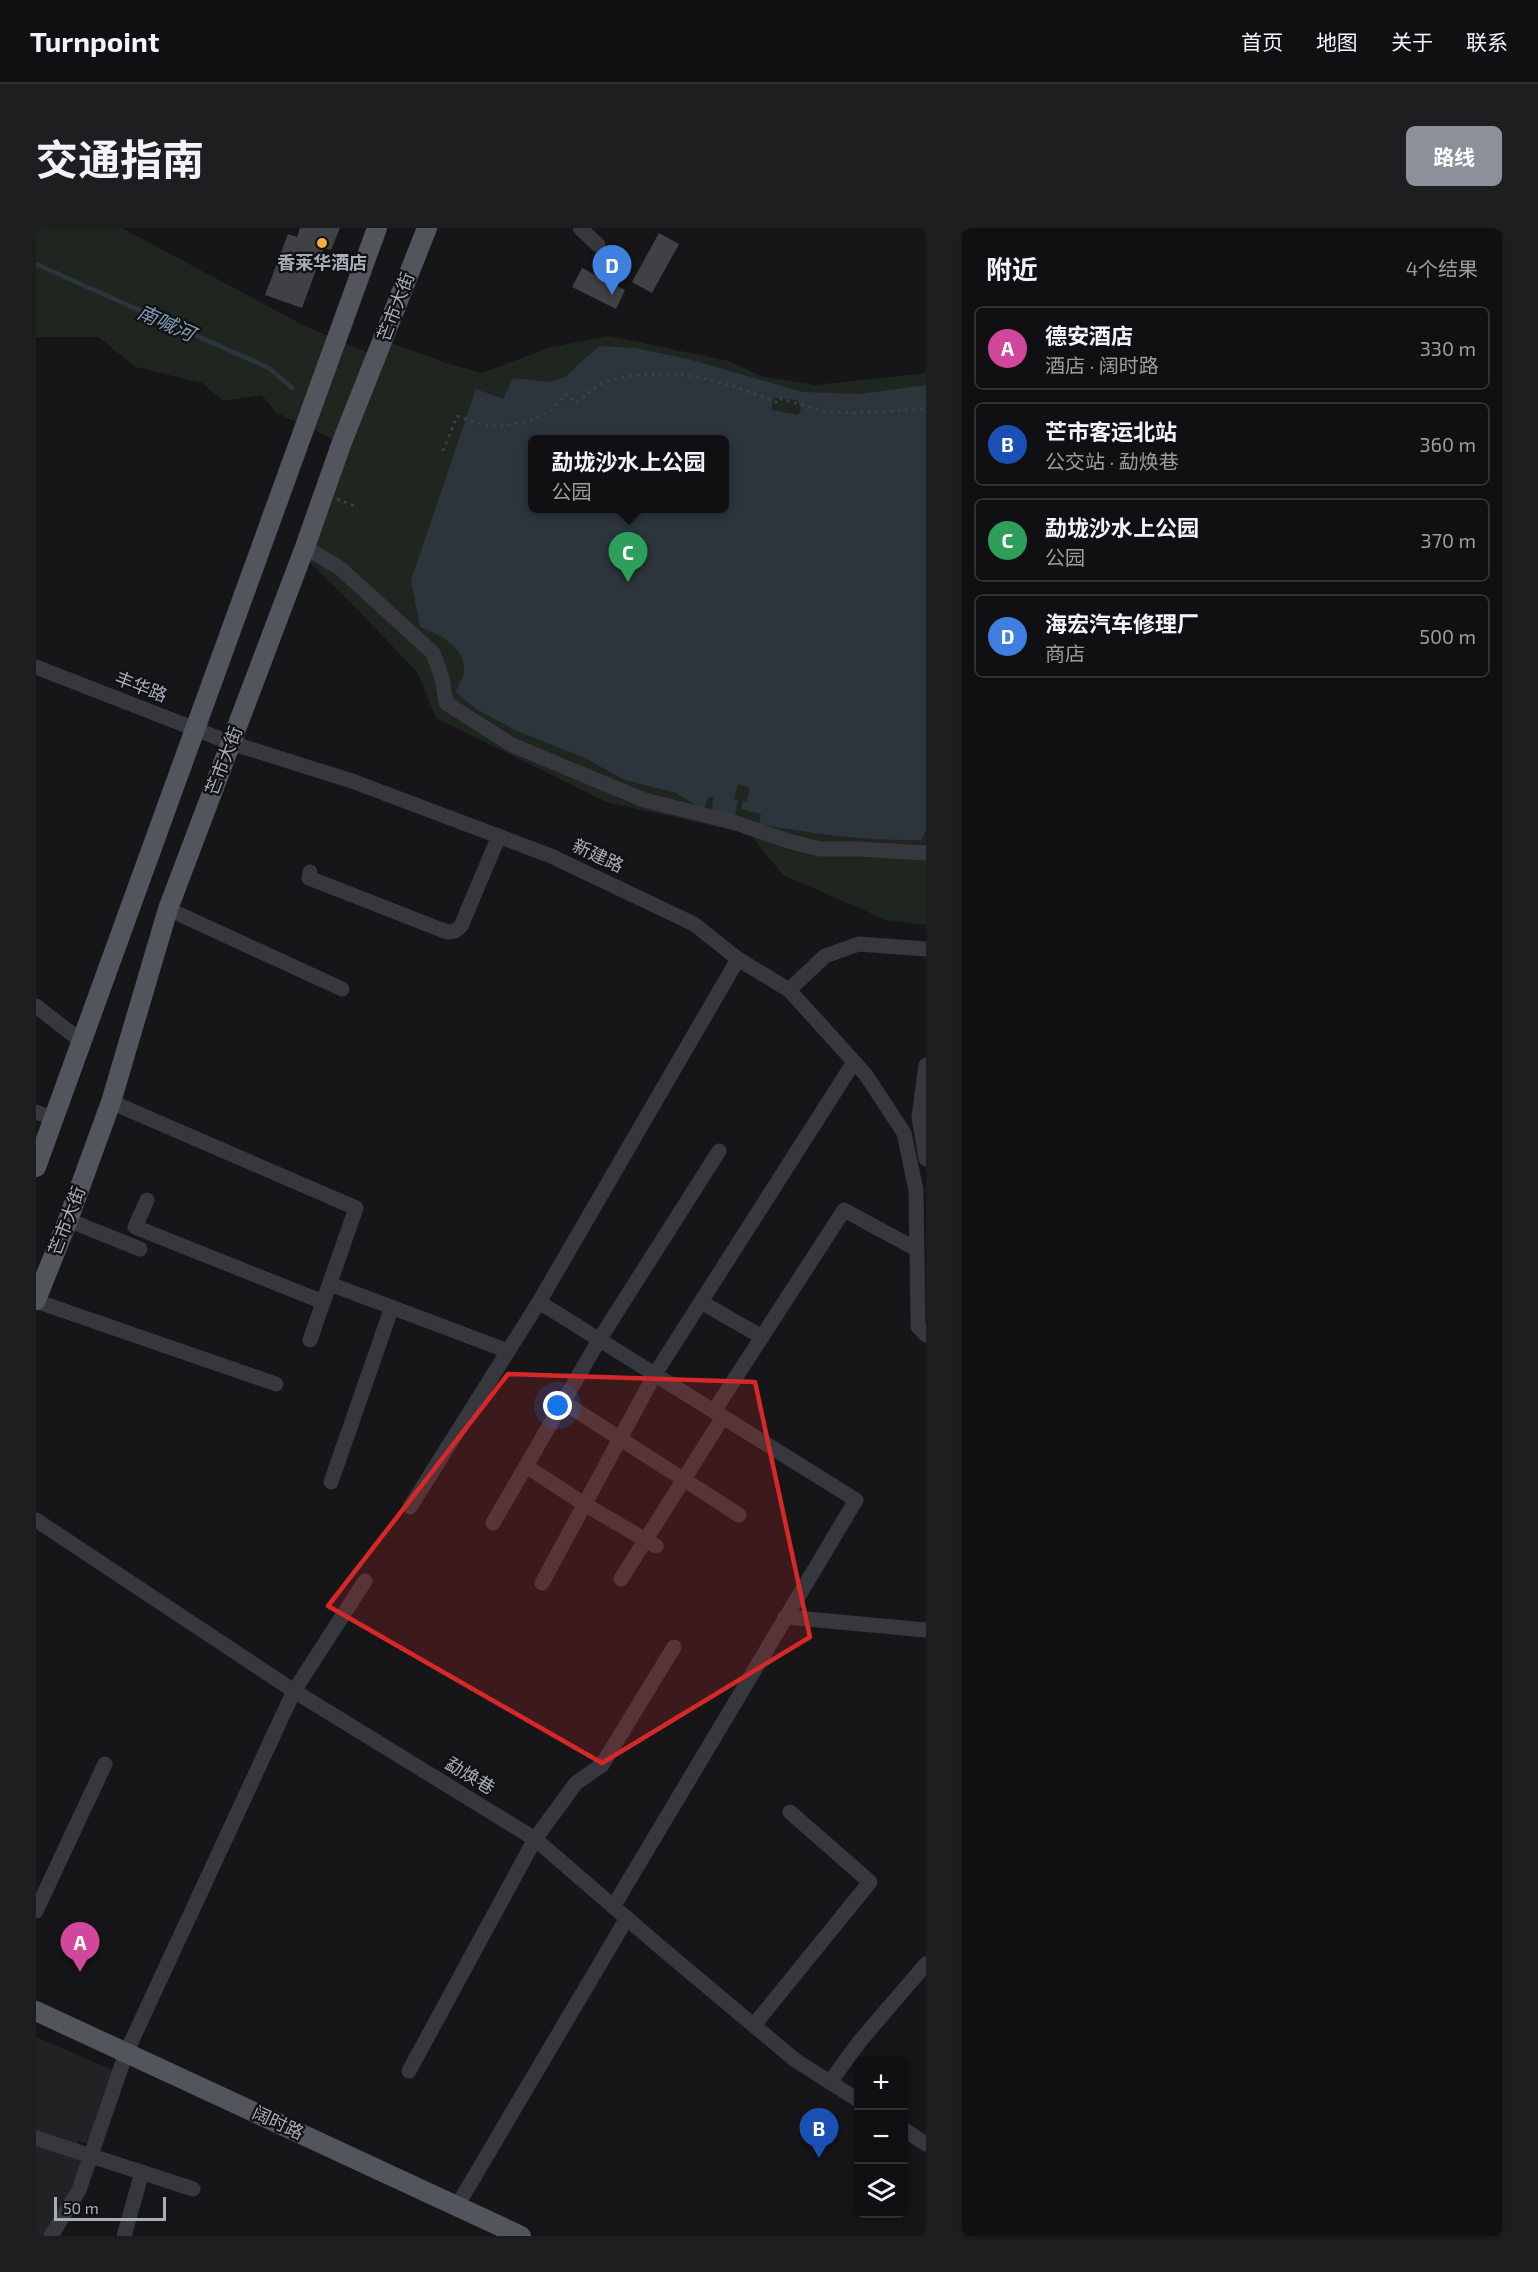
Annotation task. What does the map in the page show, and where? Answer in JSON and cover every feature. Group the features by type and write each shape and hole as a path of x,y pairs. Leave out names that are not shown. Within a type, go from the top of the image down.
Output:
{"main road":[{"path":"36,1167 377,228"},
{"name":"芒市大街","path":"36,1301 111,1102 168,909 305,547 342,442 427,228"},
{"name":"阔时路","path":"36,2011 457,2206 514,2235"}],"street":[{"path":"580,228 598,245"},
{"path":"305,547 341,569 433,653 442,678 446,703 512,745 644,800 733,822 820,849 926,853"},
{"name":"丰华路","path":"36,667 231,743"},
{"name":"新建路","path":"231,743 352,781 551,856 694,924 738,959 789,990 866,1075 904,1133 916,1190 918,1328 926,1335"},
{"path":"310,872 309,878 447,932 455,931 461,926 499,836"},
{"path":"168,909 342,989"},
{"path":"789,990 825,956 859,944 925,949"},
{"path":"410,1507 539,1302 738,959"},
{"path":"36,1006 81,1041"},
{"path":"542,1583 655,1374 854,1062"},
{"path":"926,1065 924,1095 919,1117 926,1159"},
{"path":"111,1102 356,1208 310,1340"},
{"path":"36,1112 55,1119"},
{"path":"493,1523 599,1340 719,1151"},
{"path":"147,1200 135,1227 323,1302"},
{"path":"621,1580 651,1543 682,1479 762,1337 844,1210 916,1249"},
{"path":"68,1220 140,1249"},
{"path":"330,1284 500,1348"},
{"path":"36,1301 276,1384"},
{"path":"539,1302 856,1500 613,1907"},
{"path":"701,1302 762,1337"},
{"path":"331,1482 392,1307"},
{"path":"563,1402 739,1515"},
{"path":"526,1466 651,1543"},
{"name":"勐焕巷","path":"36,1520 294,1691 535,1839 795,2060 854,2097"},
{"path":"51,2236 79,2190 126,2053 294,1691 365,1581"},
{"path":"785,1617 926,1630"},
{"path":"410,2071 535,1839 576,1783 602,1765 674,1647"},
{"path":"36,1911 105,1764"},
{"path":"754,2025 870,1882 790,1812"},
{"path":"457,2206 627,1918"},
{"path":"830,2082 860,2041 926,1964"},
{"path":"908,2132 926,2144"},
{"path":"36,2139 193,2189"},
{"path":"124,2236 142,2172"}],"path":[{"path":"443,451 457,416 488,426 530,421 552,410 566,394 576,403 598,385 615,378 674,374 701,376 735,385 776,402 778,398 827,412 856,413 926,409"}],"highlighted area":[{"path":"508,1374 755,1382 810,1637 602,1763 328,1606"}],"shaded area":[{"path":"36,228 122,228 305,326 380,358 386,341 449,364 482,373 551,347 610,336 728,361 761,376 815,385 926,373 926,925 886,920 783,875 750,834 606,802 436,718 417,672 302,555 347,446 275,412 262,395 223,401 202,383 136,367 98,337 36,337"},
{"path":"599,346 635,348 688,359 803,392 860,394 926,385 926,831 921,840 840,836 759,824 761,814 741,809 743,801 746,802 750,788 738,784 734,799 738,800 735,816 712,811 713,797 708,797 704,810 676,793 625,780 585,758 517,731 478,710 455,692 464,674 463,662 456,648 443,637 420,627 411,580 476,389 503,399 513,378 548,382 565,377","holes":["775,398 798,400 801,410 798,415 772,410 772,402"]},
{"path":"36,2037 122,2074 98,2147 78,2141 85,2168 55,2236 36,2236"}],"building":[{"path":"300,228 340,228 331,250 324,248 302,308 265,295 288,234 297,237"},
{"path":"659,233 679,244 652,293 632,282"},
{"path":"582,268 625,290 616,309 572,287"}],"waterway":[{"name":"南喊河","path":"36,264 269,368 292,388"}],"place":[{"name":"香莱华酒店","path":"322,243"},
{"name":"海宏汽车修理厂","path":"612,295"},
{"name":"勐垅沙水上公园","path":"628,582"},
{"name":"德安酒店","path":"80,1972"},
{"name":"芒市客运北站","path":"819,2158"}]}
